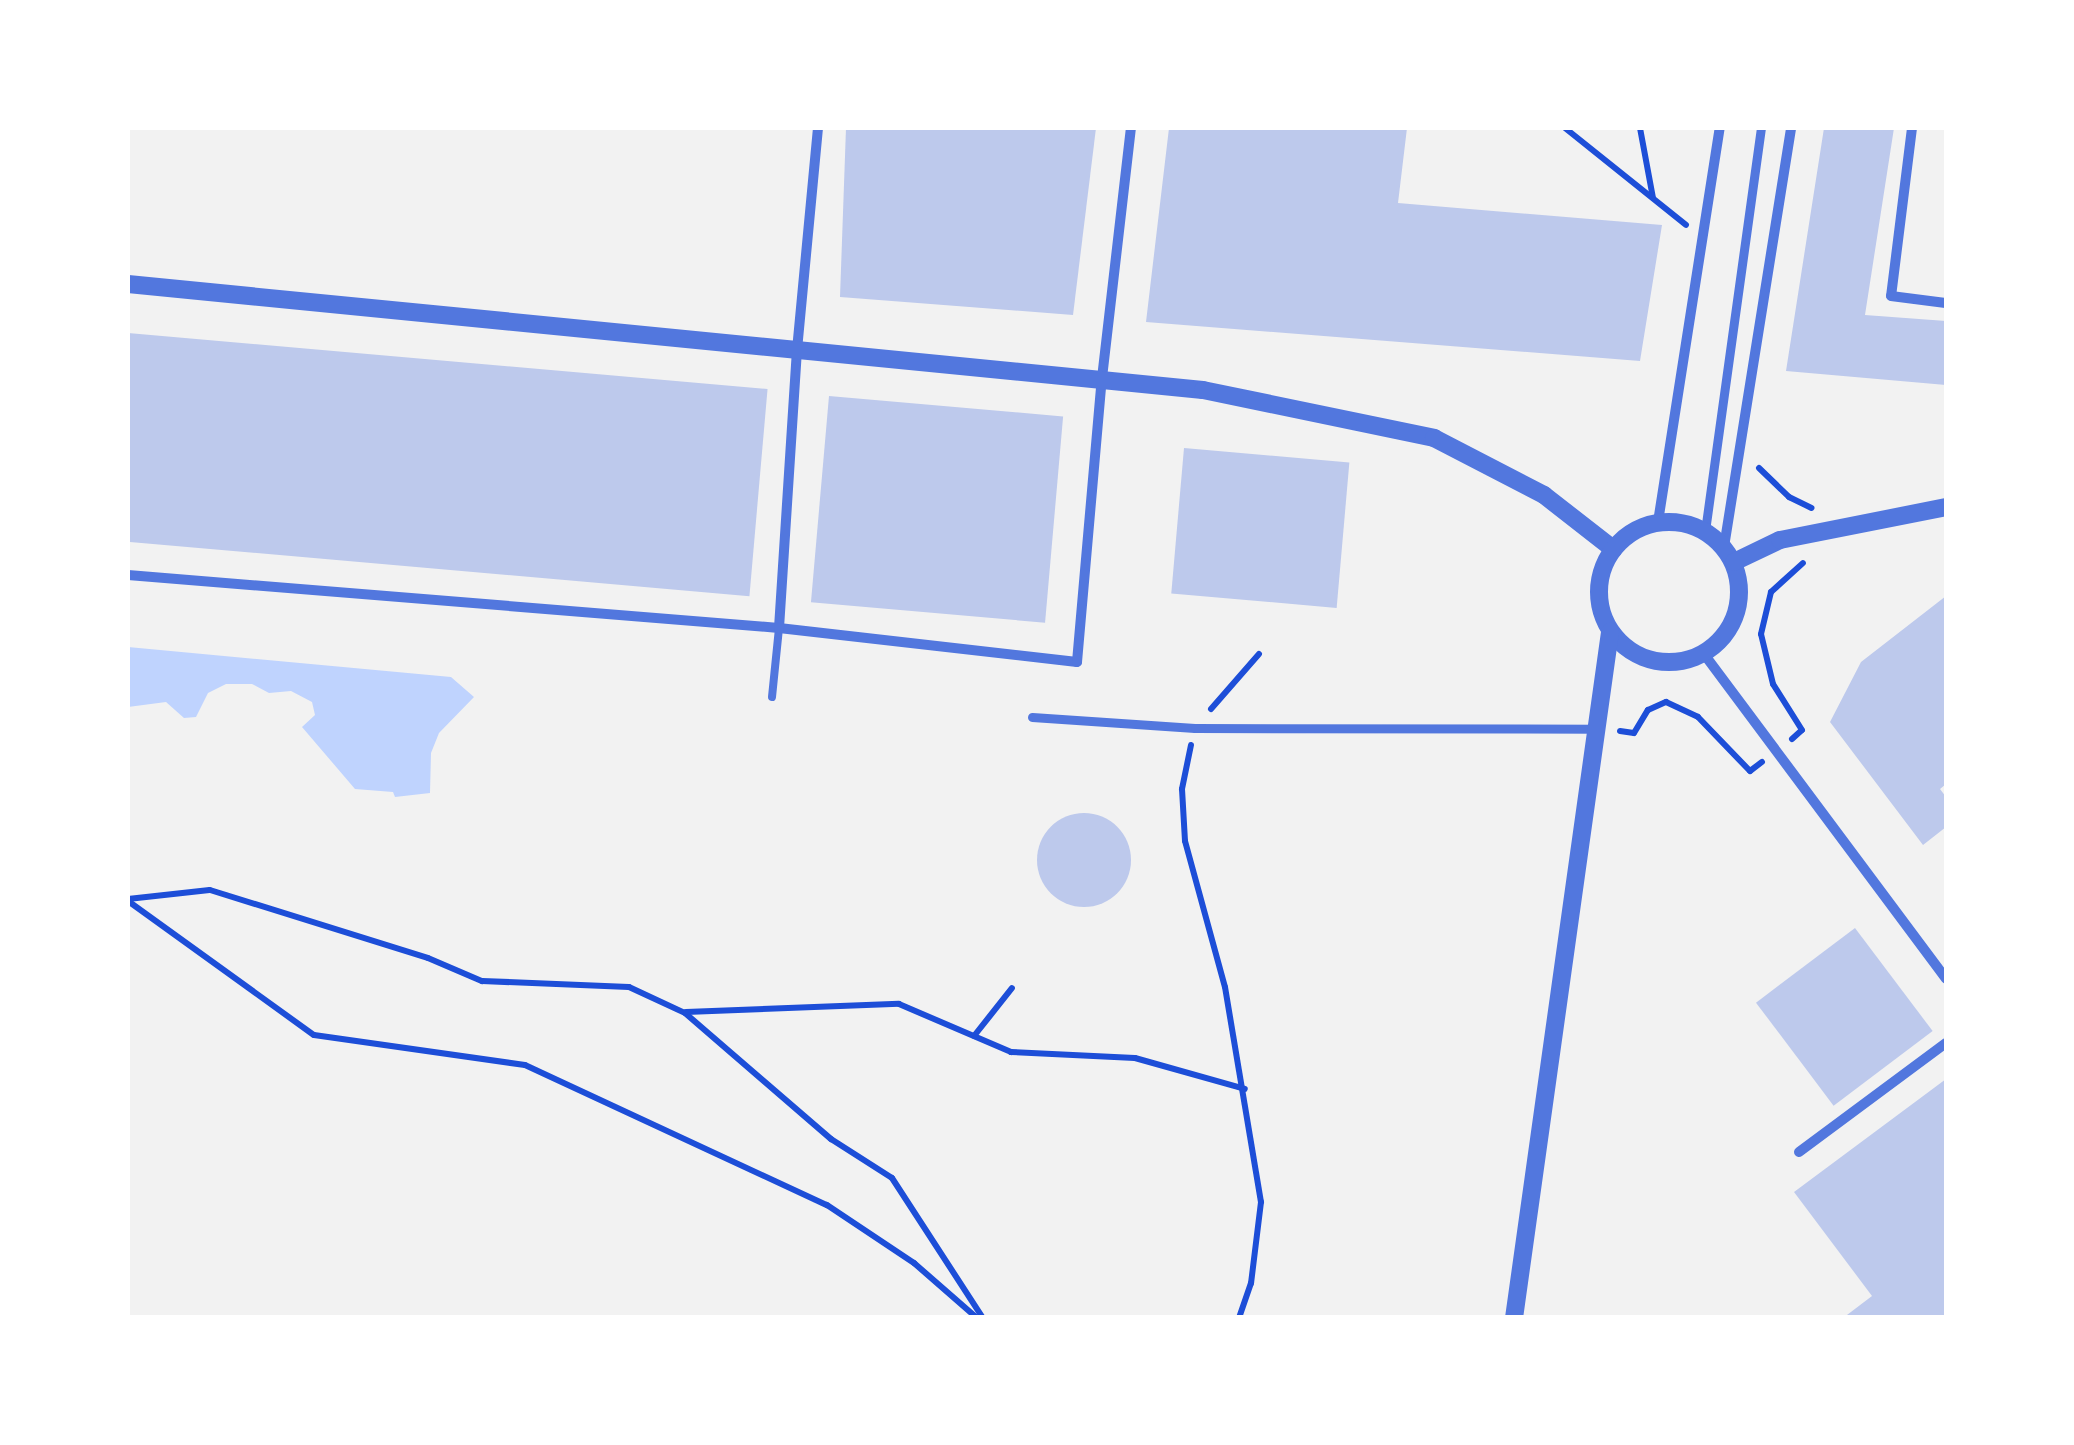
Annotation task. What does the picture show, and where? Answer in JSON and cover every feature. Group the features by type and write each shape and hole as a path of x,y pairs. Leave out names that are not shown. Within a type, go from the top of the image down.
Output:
{"street":[{"path":"780,628 797,350 818,128"},
{"path":"128,575 780,628 1077,662 1102,378 1131,128"},
{"path":"1658,522 1720,128"},
{"path":"1704,531 1761,128"},
{"path":"1729,555 1704,531 1682,522 1658,522 1634,530 1613,548 1602,570 1598,595 1610,632 1627,650 1654,662 1678,662 1704,654 1723,639 1737,610 1740,586 1729,555 1741,442 1792,128"},
{"path":"1912,128 1891,296 1946,303"},
{"path":"128,284 1204,390 1434,438 1544,495 1613,548"},
{"path":"1729,555 1780,540 1946,507"},
{"path":"1514,1318 1610,632"},
{"path":"1704,654 1946,979"},
{"path":"1032,717 1195,728 1596,728"},
{"path":"1798,1152 1946,1044"}],"lane":[{"path":"772,698 780,628"}],"path":[{"path":"1565,128 1702,239"},
{"path":"1640,128 1654,199"},
{"path":"1741,442 1761,471 1789,497 1810,508 1832,510 1835,528"},
{"path":"1239,1318 1251,1283 1261,1202 1225,987 1185,842 1182,789 1195,728 1260,654"},
{"path":"128,900 210,890 428,958 482,981 629,987 685,1012 831,1139 892,1178 980,1318"},
{"path":"128,900 314,1035 525,1065 826,1205 914,1263 980,1318"},
{"path":"974,1036 1012,988"},
{"path":"685,1012 899,1004 1011,1052 1135,1058 1244,1089"}],"water":[{"path":"128,647 451,677 474,697 439,733 431,753 430,793 395,797 393,792 355,789 302,727 315,715 312,702 291,691 269,693 252,684 226,684 208,693 196,717 184,718 166,702 128,707"}],"building":[{"path":"846,128 1096,128 1073,315 840,297"},
{"path":"1169,128 1407,128 1398,203 1662,225 1640,361 1146,322"},
{"path":"1824,128 1894,128 1865,315 1946,321 1946,385 1786,371"},
{"path":"128,333 768,389 749,596 128,542"},
{"path":"829,396 1063,416 1045,623 811,602"},
{"path":"1184,448 1349,462 1337,608 1171,593"},
{"path":"1946,596 1946,784 1940,789 1946,797 1946,827 1923,845 1830,722 1861,662"},
{"path":"1084,813 1102,816 1117,827 1128,842 1128,878 1117,893 1102,904 1084,907 1066,904 1051,893 1040,878 1037,860 1040,842 1051,827 1066,816"},
{"path":"1855,928 1933,1031 1834,1106 1756,1003"},
{"path":"1946,1079 1946,1318 1843,1318 1872,1296 1794,1192"}]}
